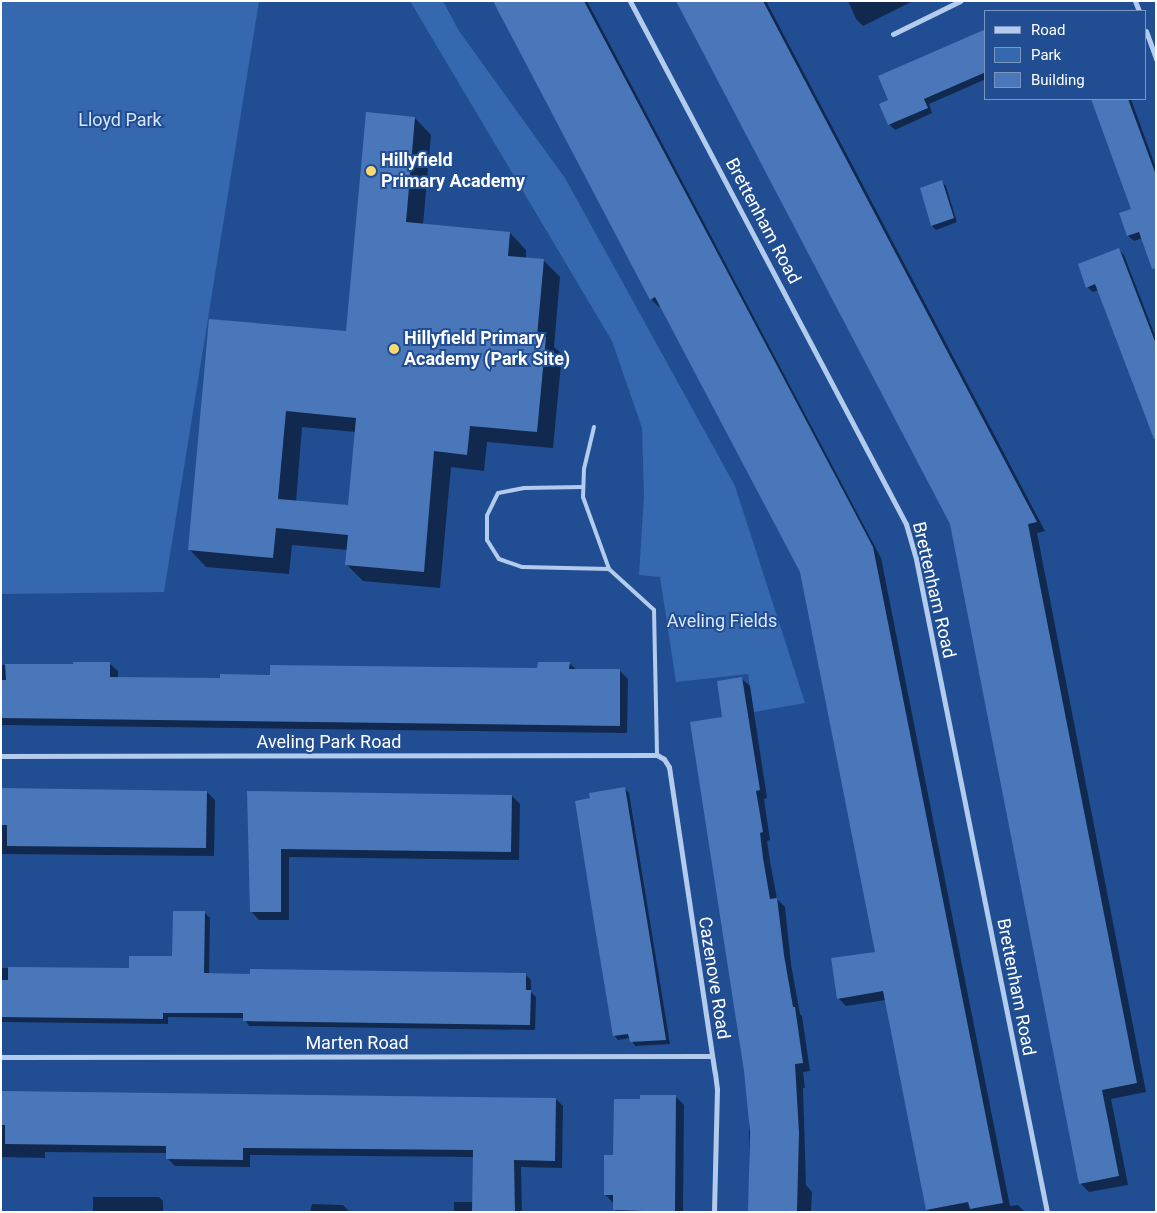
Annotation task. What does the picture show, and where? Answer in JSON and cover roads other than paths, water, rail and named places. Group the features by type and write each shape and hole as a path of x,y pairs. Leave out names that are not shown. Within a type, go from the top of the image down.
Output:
{"street":[{"name":"Brettenham Road","path":"630,1 906,524 916,560 1047,1212"},
{"path":"893,34 960,1"},
{"path":"1147,34 1156,59"},
{"name":"Aveling Park Road","path":"1,756 657,755"},
{"name":"Cazenove Road","path":"657,755 664,759 668,767 717,1089 714,1212"},
{"name":"Marten Road","path":"1,1057 712,1056"}],"lane":[{"path":"594,427 584,469 583,497 609,569 654,610 657,755"},
{"path":"583,487 524,488 498,493 486,516 487,540 499,559 522,567 609,569"}],"place":[{"name":"Hillyfield Primary Academy","path":"371,171"},
{"name":"Hillyfield Primary Academy (Park Site)","path":"394,349"}],"park label":[{"name":"Lloyd Park","path":"120,120"},
{"name":"Aveling Fields","path":"722,621"}]}
